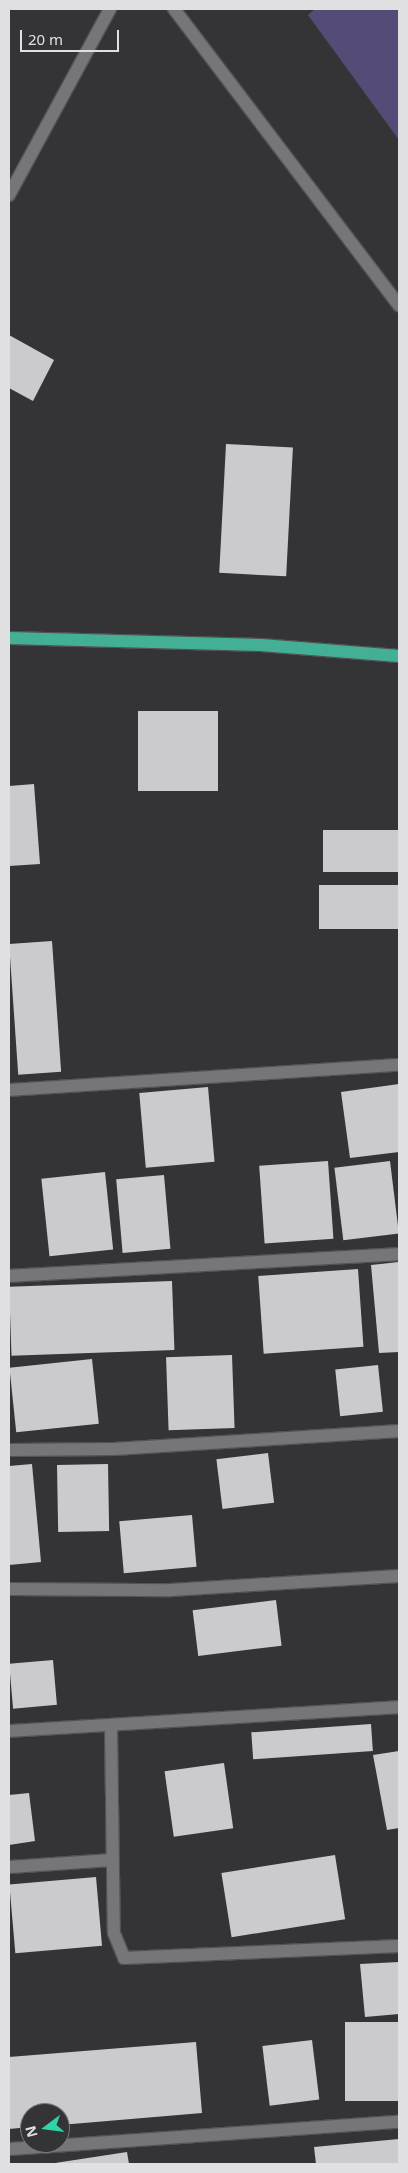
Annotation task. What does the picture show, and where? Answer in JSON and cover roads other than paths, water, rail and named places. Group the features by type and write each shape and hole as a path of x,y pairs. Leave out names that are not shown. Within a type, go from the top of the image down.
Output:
{"main road":[{"path":"9,638 261,645 399,656"}],"street":[{"path":"9,195 110,9"},
{"path":"174,9 399,305"},
{"path":"9,1090 399,1065"},
{"path":"9,1276 399,1254"},
{"path":"9,1450 114,1449 399,1431"},
{"path":"9,1589 180,1589 399,1576"},
{"path":"9,1731 111,1728 399,1707"},
{"path":"111,1728 114,1933 124,1958 399,1946"},
{"path":"9,1867 112,1860"},
{"path":"9,2149 399,2122"}]}
